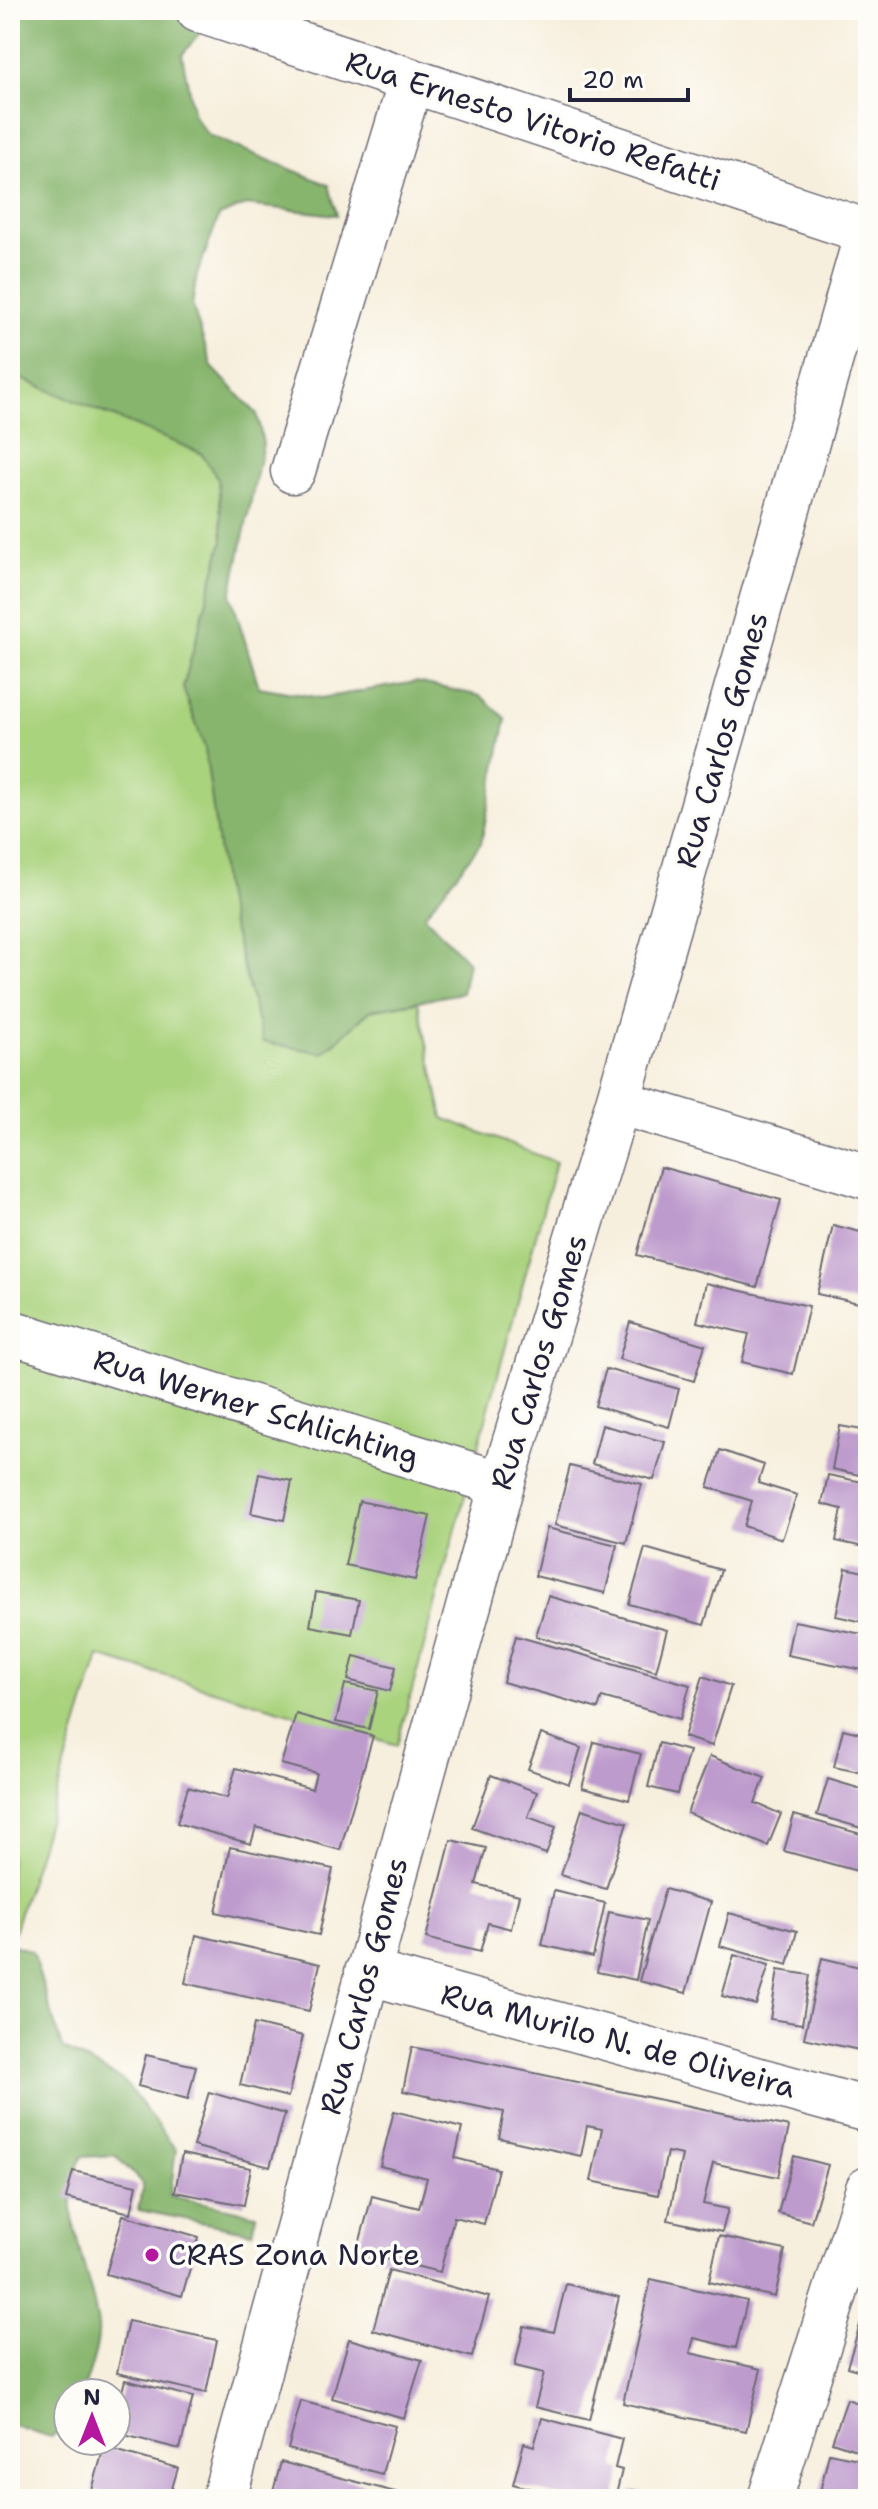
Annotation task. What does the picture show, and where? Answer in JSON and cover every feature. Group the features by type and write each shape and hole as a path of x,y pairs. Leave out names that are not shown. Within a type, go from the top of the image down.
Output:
{"street":[{"name":"Rua Ernesto Vitorio Refatti","path":"198,10 868,231"},
{"path":"293,471 411,81"},
{"name":"Rua Carlos Gomes","path":"224,2499 502,1484 618,1102 868,231"},
{"path":"618,1102 868,1177"},
{"name":"Rua Werner Schlichting","path":"10,1332 502,1484"},
{"name":"Rua Murilo N. de Oliveira","path":"367,1972 868,2110"},
{"path":"770,2499 868,2189"}],"green space":[{"path":"10,10 218,10 182,55 194,116 208,135 329,185 337,215 246,205 219,216 197,275 192,305 212,367 257,414 263,444 231,595 259,687 321,698 416,682 481,696 506,719 481,843 424,916 468,962 462,993 371,1010 323,1053 263,1042 225,898 205,748 183,688 223,540 218,479 201,453 10,374"},
{"path":"10,374 201,453 218,479 223,540 183,688 205,748 225,898 263,1042 323,1053 371,1010 418,1002 443,1118 556,1162 397,1745 99,1656 10,1945"},
{"path":"10,1944 32,1951 62,2048 123,2080 176,2150 170,2196 256,2214 252,2232 138,2210 143,2184 115,2155 82,2157 74,2177 73,2219 94,2305 97,2342 88,2377 52,2377 50,2437 10,2424 10,2049 15,2036 10,2031"}],"building":[{"path":"661,1167 781,1200 757,1287 637,1255"},
{"path":"833,1225 868,1234 868,1305 817,1294"},
{"path":"706,1283 809,1306 793,1374 742,1362 749,1334 697,1322"},
{"path":"630,1322 705,1345 694,1381 619,1359"},
{"path":"606,1369 679,1389 669,1427 595,1406"},
{"path":"602,1425 665,1442 654,1480 592,1464"},
{"path":"840,1426 868,1431 868,1477 832,1469"},
{"path":"720,1450 764,1465 758,1483 797,1495 782,1539 744,1526 752,1501 708,1487"},
{"path":"570,1466 642,1484 626,1543 555,1525"},
{"path":"259,1474 292,1481 284,1520 251,1513"},
{"path":"828,1475 868,1483 868,1548 836,1541 842,1509 822,1504"},
{"path":"359,1501 430,1516 415,1580 345,1565"},
{"path":"547,1528 617,1545 605,1593 535,1576"},
{"path":"645,1548 721,1570 704,1625 629,1604"},
{"path":"846,1568 868,1573 868,1623 836,1616"},
{"path":"316,1592 359,1600 352,1634 310,1626"},
{"path":"548,1596 667,1630 656,1671 536,1636"},
{"path":"794,1621 868,1635 868,1671 787,1655"},
{"path":"516,1636 690,1685 680,1719 602,1697 598,1709 503,1682"},
{"path":"354,1656 396,1667 390,1691 348,1680"},
{"path":"703,1676 731,1686 712,1746 684,1737"},
{"path":"345,1684 378,1691 369,1729 336,1722"},
{"path":"296,1714 373,1736 340,1850 256,1827 251,1844 177,1823 188,1787 227,1798 236,1768 312,1789 316,1773 281,1764"},
{"path":"843,1729 868,1735 868,1774 834,1767"},
{"path":"541,1734 581,1748 569,1784 528,1769"},
{"path":"594,1742 641,1754 629,1800 582,1788"},
{"path":"659,1743 689,1751 677,1794 648,1787"},
{"path":"710,1756 765,1778 755,1803 781,1814 768,1846 687,1813"},
{"path":"491,1775 537,1792 528,1817 556,1827 546,1854 472,1828"},
{"path":"828,1779 868,1791 868,1830 817,1815"},
{"path":"582,1809 627,1823 606,1889 561,1875"},
{"path":"794,1815 868,1836 868,1874 784,1851"},
{"path":"451,1840 486,1848 476,1884 519,1895 511,1929 488,1923 480,1952 426,1938"},
{"path":"230,1847 333,1869 319,1935 216,1912"},
{"path":"665,1889 711,1902 686,1993 639,1981"},
{"path":"554,1891 605,1903 593,1957 542,1945"},
{"path":"609,1912 648,1920 636,1980 597,1972"},
{"path":"729,1913 797,1931 788,1965 720,1946"},
{"path":"196,1935 320,1964 309,2011 185,1983"},
{"path":"734,1955 769,1965 756,2005 722,1996"},
{"path":"822,1958 868,1969 868,2052 804,2038"},
{"path":"778,1970 810,1975 802,2024 770,2019"},
{"path":"254,2024 303,2036 288,2097 240,2085"},
{"path":"412,2047 789,2127 778,2177 713,2163 703,2204 728,2209 722,2232 668,2220 682,2155 667,2152 658,2195 591,2181 602,2129 587,2126 581,2156 499,2138 504,2112 403,2091"},
{"path":"146,2055 196,2066 188,2099 138,2086"},
{"path":"209,2092 285,2114 270,2167 193,2146"},
{"path":"394,2111 462,2128 455,2158 498,2169 484,2224 454,2217 440,2272 357,2252 372,2196 419,2208 427,2178 380,2166"},
{"path":"182,2154 251,2168 244,2205 175,2192"},
{"path":"794,2156 828,2165 811,2222 778,2213"},
{"path":"73,2171 137,2185 131,2213 66,2198"},
{"name":"CRAS Zona Norte","path":"123,2215 199,2237 182,2296 106,2274"},
{"path":"719,2236 785,2250 775,2297 709,2282"},
{"path":"389,2270 489,2297 472,2357 373,2330"},
{"path":"651,2279 747,2301 736,2348 694,2338 690,2353 761,2369 746,2431 623,2403"},
{"path":"566,2284 619,2297 589,2420 535,2407 544,2373 515,2366 524,2326 554,2332"},
{"path":"864,2312 868,2313 868,2373 847,2367"},
{"path":"128,2321 217,2340 206,2393 117,2373"},
{"path":"349,2339 422,2360 404,2418 332,2398"},
{"path":"132,2382 193,2397 180,2449 132,2437"},
{"path":"847,2399 868,2407 868,2454 832,2442"},
{"path":"301,2401 395,2426 382,2474 288,2449"},
{"path":"542,2418 622,2439 615,2468 622,2470 615,2499 568,2499 513,2484 524,2443 534,2446"},
{"path":"829,2453 868,2461 868,2499 820,2492"},
{"path":"132,2455 178,2468 169,2499 122,2499 92,2490 101,2457"},
{"path":"281,2462 418,2498 418,2499 271,2499"},
{"path":"632,2490 664,2498 630,2499"}],"place":[{"name":"CRAS Zona Norte","path":"152,2255"}]}
